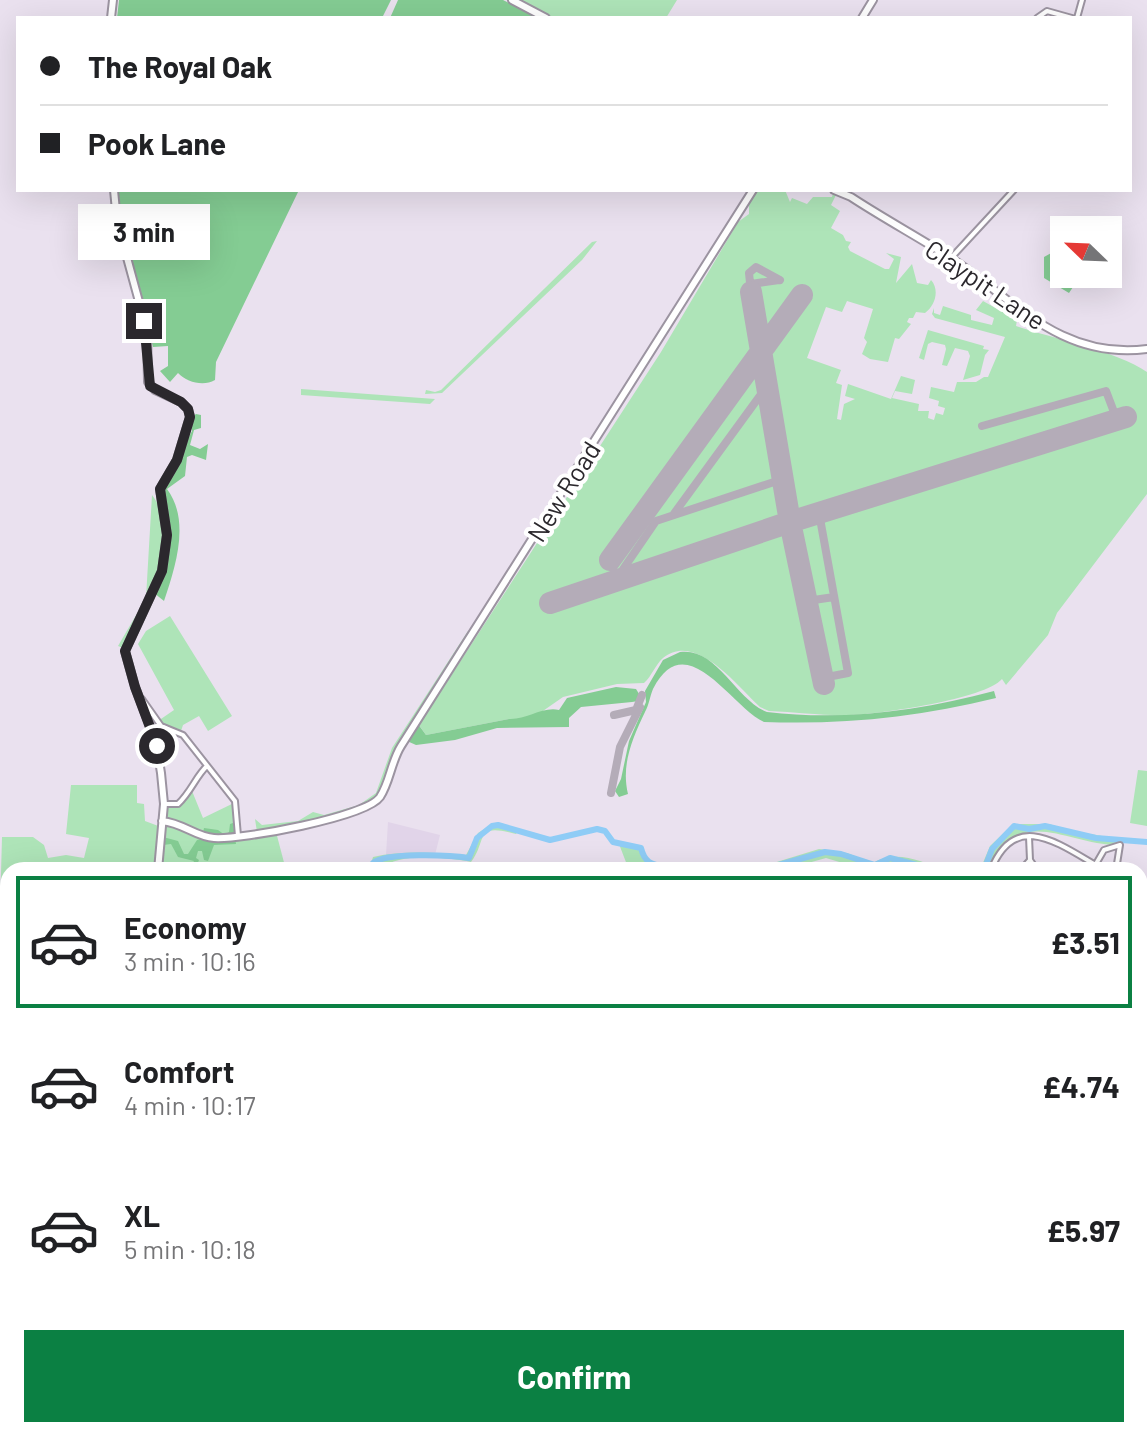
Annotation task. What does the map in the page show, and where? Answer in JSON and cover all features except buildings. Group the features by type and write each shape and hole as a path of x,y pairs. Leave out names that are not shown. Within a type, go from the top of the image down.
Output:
{"street":[{"path":"512,0 542,16"},
{"path":"1040,16 1047,11 1067,16"},
{"path":"114,192 117,221 147,331 148,382 155,390 181,402 188,409 190,417 177,460 160,489 167,535 165,555 153,593 126,646 125,656 156,742 164,804 159,862"},
{"name":"New Road","path":"238,836 320,821 364,809 381,796 401,746 752,192"},
{"name":"Claypit Lane","path":"839,192 951,258 1016,309 1061,333 1111,350 1147,349"},
{"path":"951,258 1012,192"},
{"path":"132,680 149,712 168,731 180,732 235,801 238,836 206,837 184,825 162,821"},
{"path":"156,742 168,731"},
{"path":"164,804 178,804 192,790 201,771 207,766"},
{"path":"1029,837 1030,860"},
{"path":"995,862 1011,839 1029,837 1049,838 1085,862"},
{"path":"1097,862 1104,850 1120,845 1117,862"}],"shaded area":[{"path":"388,822 440,835 435,855 386,855"}],"green space":[{"path":"119,0 391,0 383,16 117,16"},
{"path":"398,0 503,0 535,16 391,16"},
{"path":"520,0 677,0 667,16 548,16"},
{"path":"118,192 298,192 216,362 215,380 195,382 178,373 170,382 160,371 168,366 168,346 153,347 123,227"},
{"path":"756,192 786,192 790,202 792,198 807,204 813,197 832,197 833,193 836,195 831,205 840,211 831,228 851,242 848,247 850,251 885,269 889,269 894,259 886,253 901,257 896,283 912,264 917,283 928,285 931,280 934,284 934,302 925,313 916,312 913,318 909,318 907,322 911,324 899,339 895,338 888,362 870,359 862,354 873,309 847,301 842,312 826,307 807,358 841,370 836,383 842,385 837,419 841,420 844,404 855,399 845,396 848,384 891,399 901,376 915,380 912,394 895,391 892,398 919,404 918,411 929,411 928,418 934,420 936,413 943,415 945,408 938,406 939,401 929,398 931,387 954,392 957,382 976,382 988,377 1005,337 935,318 932,314 934,308 934,313 940,315 943,306 971,315 971,320 992,325 994,318 976,310 983,301 1017,320 1016,326 1102,351 1147,372 1147,494 1057,613 1048,635 1006,685 1002,679 992,686 954,699 865,714 769,711 760,707 715,664 689,651 676,651 663,658 644,683 617,684 563,697 540,713 522,720 509,719 426,735 419,725 661,352 738,222 749,214 749,202"},
{"path":"597,241 582,260 442,393 425,394 426,390 441,390 592,242"},
{"path":"1050,254 1050,282 1044,278 1044,257"},
{"path":"928,330 989,350 980,375 963,380 970,356 968,351 955,348 947,366 942,365 945,345 932,342 928,344 924,360 919,358"},
{"path":"301,389 435,399 430,404 301,395"},
{"path":"201,415 201,428 194,430 190,445 200,449 208,444 206,460 192,455 187,457 185,476 167,489 178,515 179,545 164,601 154,593 167,555 162,489 192,431 192,417"},
{"path":"152,495 162,514 166,534 164,553 150,593 123,648 118,646 146,598"},
{"path":"170,616 232,716 208,731 199,716 183,725 181,731 168,730 158,721 174,710 138,644 146,631"},
{"path":"468,631 471,631 391,759 379,795 371,804 257,832 255,819 262,825 298,821 313,812 324,815 359,805 376,793 392,748"},
{"path":"680,652 705,658 756,706 767,712 853,715 910,709 994,691 996,698 881,718 764,722 708,676 694,667 680,665 666,671 653,689 629,752 626,773 628,794 619,797 615,791 621,779 629,741 646,702 645,691 663,660"},
{"path":"616,687 636,689 641,697 632,702 581,707 569,718 569,727 497,728 455,740 416,745 407,741 418,724 426,735 515,719 547,710 559,710 567,698"},
{"path":"1138,770 1147,771 1147,826 1130,823"},
{"path":"71,785 137,785 137,803 144,804 145,821 161,827 157,862 1,862 2,837 33,837 44,845 48,858 66,855 84,858 89,838 66,834"},
{"path":"192,791 203,818 236,802 241,836 276,832 284,862 160,862 164,805 179,804"},
{"path":"233,823 236,844 214,845 208,861 204,860 202,851 198,851 198,862 193,862 178,857 171,844 163,845 163,837 178,841 184,854 188,854 197,840 213,836 203,833 204,828 218,830 225,835 229,832"},
{"path":"494,823 519,830 516,834 493,830 487,832 471,862 410,858 371,862 373,857 396,853 466,855 478,833"},
{"path":"1013,824 1049,824 1120,839 1120,845 1101,844 1046,832 1030,832 1015,837 1001,849 994,862 983,862 990,846"},
{"path":"619,844 642,847 652,862 626,862"},
{"path":"819,849 847,853 870,862 839,862 826,858 812,862 777,862"},
{"path":"891,857 921,862 875,862"}],"waterway":[{"path":"375,862 404,856 469,858 477,838 498,825 550,840 597,829 605,831 613,842 641,848 649,862"},
{"path":"987,862 992,849 1014,826 1029,829 1045,826 1096,838 1147,842"},
{"path":"789,862 825,852 866,862"},
{"path":"881,862 890,858 905,862"}],"taxiway":[{"path":"751,292 749,273 756,267 780,280"},
{"path":"751,284 779,280"},
{"path":"673,515 767,386"},
{"path":"982,426 1106,391 1117,420"},
{"path":"615,581 656,521 783,479"},
{"path":"819,513 848,673 822,678"},
{"path":"807,601 834,597"},
{"path":"614,715 636,710 642,695"},
{"path":"611,793 620,747 640,707"}],"runway":[{"path":"751,292 790,522 824,684"},
{"path":"610,560 802,295"},
{"path":"550,603 790,522 1126,417"}],"route":[{"path":"144,321 148,382 155,390 181,402 188,409 190,417 180,453 160,489 167,535 162,571 125,651 157,746"}]}
